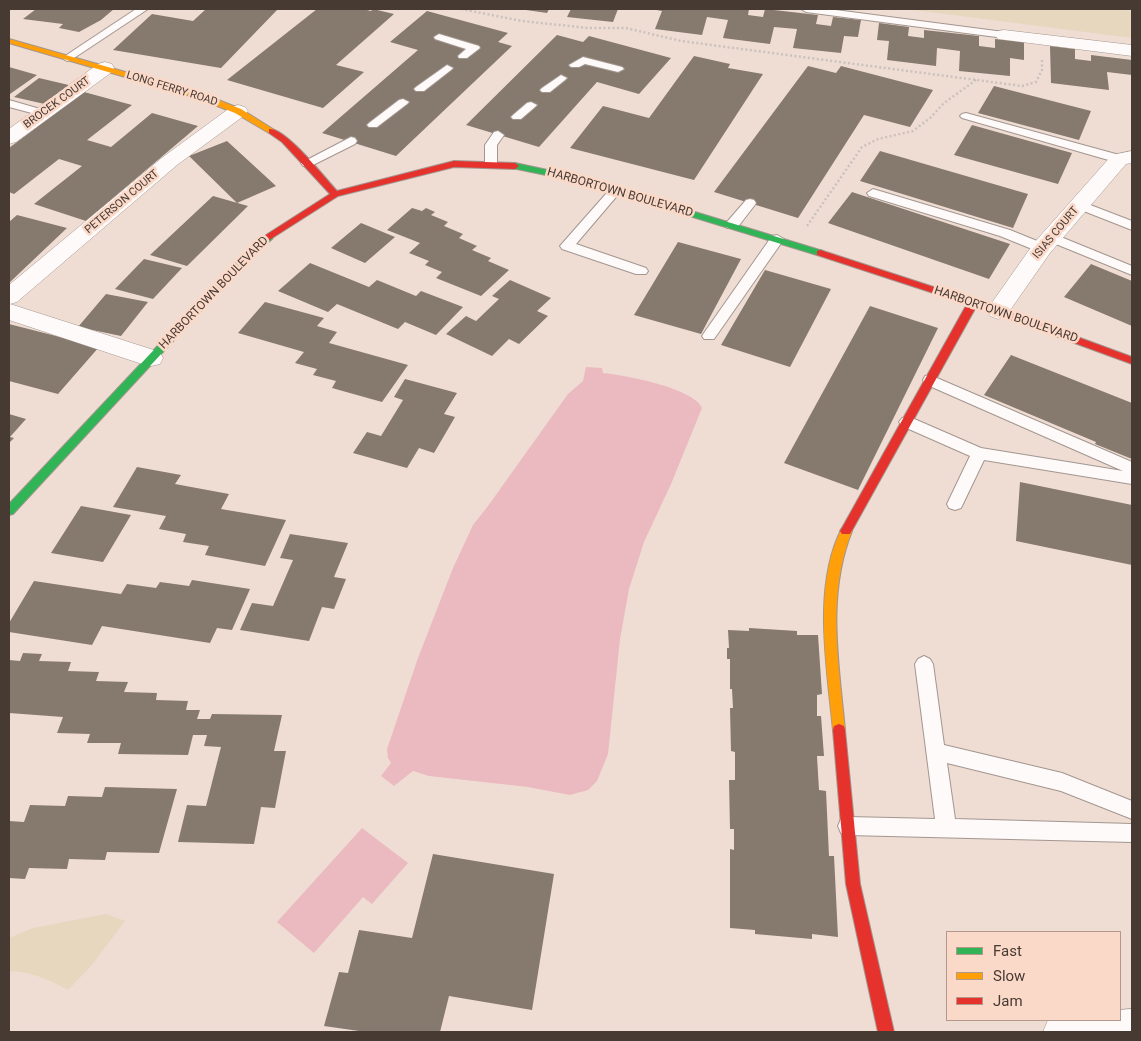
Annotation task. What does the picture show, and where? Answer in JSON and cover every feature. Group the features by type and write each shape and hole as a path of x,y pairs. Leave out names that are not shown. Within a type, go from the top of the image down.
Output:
{"street":[{"path":"1004,35 1132,51"},
{"name":"LONG FERRY ROAD","path":"9,41 200,96 238,111 285,140 336,194"},
{"name":"BROCEK COURT","path":"9,138 105,68"},
{"name":"PETERSON COURT","path":"9,297 170,161 238,111"},
{"name":"ISIAS COURT","path":"998,311 1047,242 1126,158"},
{"name":"HARBORTOWN BOULEVARD","path":"9,512 253,251 271,235 336,194 454,164 491,164 521,167 577,179 616,190 777,238 998,311 1132,361"},
{"path":"886,1032 853,884 830,633 830,598 841,540 973,303"},
{"path":"9,312 152,358"},
{"path":"1062,1032 1132,1028"}],"lane":[{"path":"67,58 143,9"},
{"path":"806,9 1004,35"},
{"path":"439,37 475,48 464,56"},
{"path":"575,65 583,60 618,69"},
{"path":"420,89 447,68"},
{"path":"546,90 561,78"},
{"path":"373,125 403,102"},
{"path":"9,103 44,113"},
{"path":"517,117 531,105"},
{"path":"966,116 1126,158"},
{"path":"491,164 491,145 498,134"},
{"path":"308,163 351,141"},
{"path":"616,190 567,246 641,271"},
{"path":"873,193 1005,233 1047,242 1132,271"},
{"path":"732,225 750,203"},
{"path":"1080,205 1132,226"},
{"path":"709,336 777,238"},
{"path":"930,380 1132,468"},
{"path":"907,422 979,452 1132,478"},
{"path":"955,504 979,452"},
{"path":"924,664 946,828"},
{"path":"936,752 1062,782 1132,810"},
{"path":"848,826 1132,834"}],"path":[{"path":"461,9 522,21 588,28 626,28 680,41 1022,86 1036,82 1042,70 1042,51 1037,41 1004,35"},
{"path":"794,244 862,147 878,139 913,131 930,118 944,103 977,80"}],"shaded area":[{"path":"906,9 1112,9 1132,11 1132,38"},
{"path":"586,367 602,368 603,373 626,376 673,389 686,394 702,408 671,484 644,542 629,589 620,639 608,754 597,781 588,790 570,795 528,787 429,776 413,771 394,786 381,776 391,763 388,758 387,749 418,658 453,568 473,525 568,394 583,381"},
{"path":"362,828 408,863 372,904 363,897 314,953 277,922"},
{"path":"106,914 125,921 91,966 68,990 40,977 9,971 9,938 33,928"}],"building":[{"path":"36,9 114,9 101,20 79,32 59,28 63,24 23,19"},
{"path":"206,9 278,9 221,68 113,50 152,14 193,21"},
{"path":"317,9 363,9 371,11 373,9 394,14 336,65 364,72 323,108 227,80"},
{"path":"519,9 549,9 547,13"},
{"path":"571,9 618,9 613,22 567,17"},
{"path":"651,9 749,9 748,15 763,17 765,9 818,15 816,24 831,26 833,17 861,20 858,37 844,36 841,53 793,48 797,29 774,27 770,44 723,38 728,20 707,17 702,35 655,29 662,11"},
{"path":"427,11 508,33 498,42 512,46 396,156 322,133 418,50 390,42"},
{"path":"879,23 909,27 908,36 924,38 924,30 979,36 979,46 995,48 995,39 1024,42 1024,60 1010,58 1010,76 959,71 960,51 937,48 936,66 887,60 889,41 877,40"},
{"path":"557,35 583,42 589,36 671,58 639,94 597,82 539,147 466,125"},
{"path":"1050,46 1075,49 1075,59 1091,61 1091,55 1132,60 1132,75 1107,72 1109,90 1051,83"},
{"path":"694,56 730,64 728,68 763,74 694,180 570,148 603,106 649,118"},
{"path":"808,66 836,73 841,66 933,90 910,127 864,115 798,218 714,192"},
{"path":"9,67 37,75 10,94"},
{"path":"39,78 73,86 49,105 14,97"},
{"path":"994,86 1091,111 1079,140 978,113"},
{"path":"84,92 132,105 87,140 111,147 152,113 198,126 86,221 34,204 82,166 59,159 14,194 9,192 9,148"},
{"path":"972,125 1072,153 1058,184 954,155"},
{"path":"227,141 276,186 237,203 189,156"},
{"path":"880,151 1028,194 1013,228 860,181"},
{"path":"852,192 1010,244 989,279 828,223"},
{"path":"213,196 248,206 187,266 150,255"},
{"path":"412,208 422,211 426,208 435,212 431,215 448,222 444,226 463,234 459,238 477,246 472,250 491,258 488,261 509,270 481,296 436,278 442,272 425,265 429,261 409,253 420,243 387,230"},
{"path":"17,215 67,228 9,283 9,222"},
{"path":"361,223 395,237 365,263 331,248"},
{"path":"678,242 741,259 701,334 634,315"},
{"path":"144,259 182,268 153,299 115,289"},
{"path":"310,263 369,287 377,280 416,296 421,291 463,307 436,335 405,322 398,329 337,304 328,312 278,291"},
{"path":"1091,264 1132,281 1132,326 1064,297"},
{"path":"765,270 831,289 790,367 721,345"},
{"path":"510,280 551,298 537,311 548,316 519,344 509,339 492,356 446,334 466,316 476,321 499,299 492,296"},
{"path":"106,294 148,302 121,336 78,327"},
{"path":"265,302 324,318 317,326 337,332 329,343 408,365 382,402 332,388 336,381 313,375 317,369 295,363 304,352 238,333"},
{"path":"870,306 938,328 858,490 784,463"},
{"path":"9,324 99,347 58,394 9,381"},
{"path":"1011,355 1132,403 1132,459 984,395"},
{"path":"405,379 457,393 444,414 455,417 434,453 419,448 407,468 353,453 367,432 381,436 403,400 394,397"},
{"path":"9,414 26,419 10,437 14,438 9,443"},
{"path":"137,467 181,475 175,484 229,494 221,509 286,520 265,566 205,555 209,546 183,542 186,534 159,529 166,516 113,507"},
{"path":"1020,482 1132,505 1132,565 1016,541"},
{"path":"81,506 131,515 103,562 51,553"},
{"path":"290,534 348,543 334,577 346,579 334,609 322,607 309,641 240,630 252,603 273,606 293,560 280,558"},
{"path":"192,580 250,589 232,630 217,628 210,643 102,626 92,645 9,632 9,623 34,581 121,594 127,584 156,588 160,582 189,586"},
{"path":"749,628 797,631 797,635 818,635 822,694 817,695 817,716 821,716 824,756 817,756 819,790 826,791 829,856 834,856 838,937 812,934 812,939 755,934 755,930 730,928 730,849 734,850 734,829 730,829 729,780 735,780 735,752 731,751 730,708 733,708 732,689 730,689 730,659 727,659 727,648 729,648 728,630 749,631"},
{"path":"23,653 42,654 39,661 71,662 68,671 99,672 96,681 128,682 124,692 157,693 156,700 188,701 186,710 200,710 197,719 210,719 212,714 282,715 274,751 286,751 275,808 261,807 254,844 178,842 187,805 206,806 221,747 204,746 207,735 193,735 188,755 118,754 121,743 87,743 90,734 57,733 63,717 9,713 9,660 20,661"},
{"path":"105,787 177,789 159,853 107,852 105,860 69,859 67,869 29,868 25,879 9,878 9,821 24,822 30,805 65,806 68,796 102,797"},
{"path":"433,854 554,874 532,1010 449,996 440,1032 366,1032 324,1026 339,972 348,973 359,930 412,938"}],"traffic: fast":[{"path":"515,166 577,179 820,253"},
{"path":"9,511 186,320 247,256 269,237"}],"traffic: slow":[{"path":"9,41 200,96 238,111 272,131"},
{"path":"839,730 832,656 831,601 833,575 838,552 846,531"}],"traffic: jam":[{"path":"272,131 285,140 335,194"},
{"path":"269,237 335,194 454,164 515,166"},
{"path":"820,253 998,311 1132,361"},
{"path":"846,531 973,303"},
{"path":"839,730 853,884 886,1032"}]}
